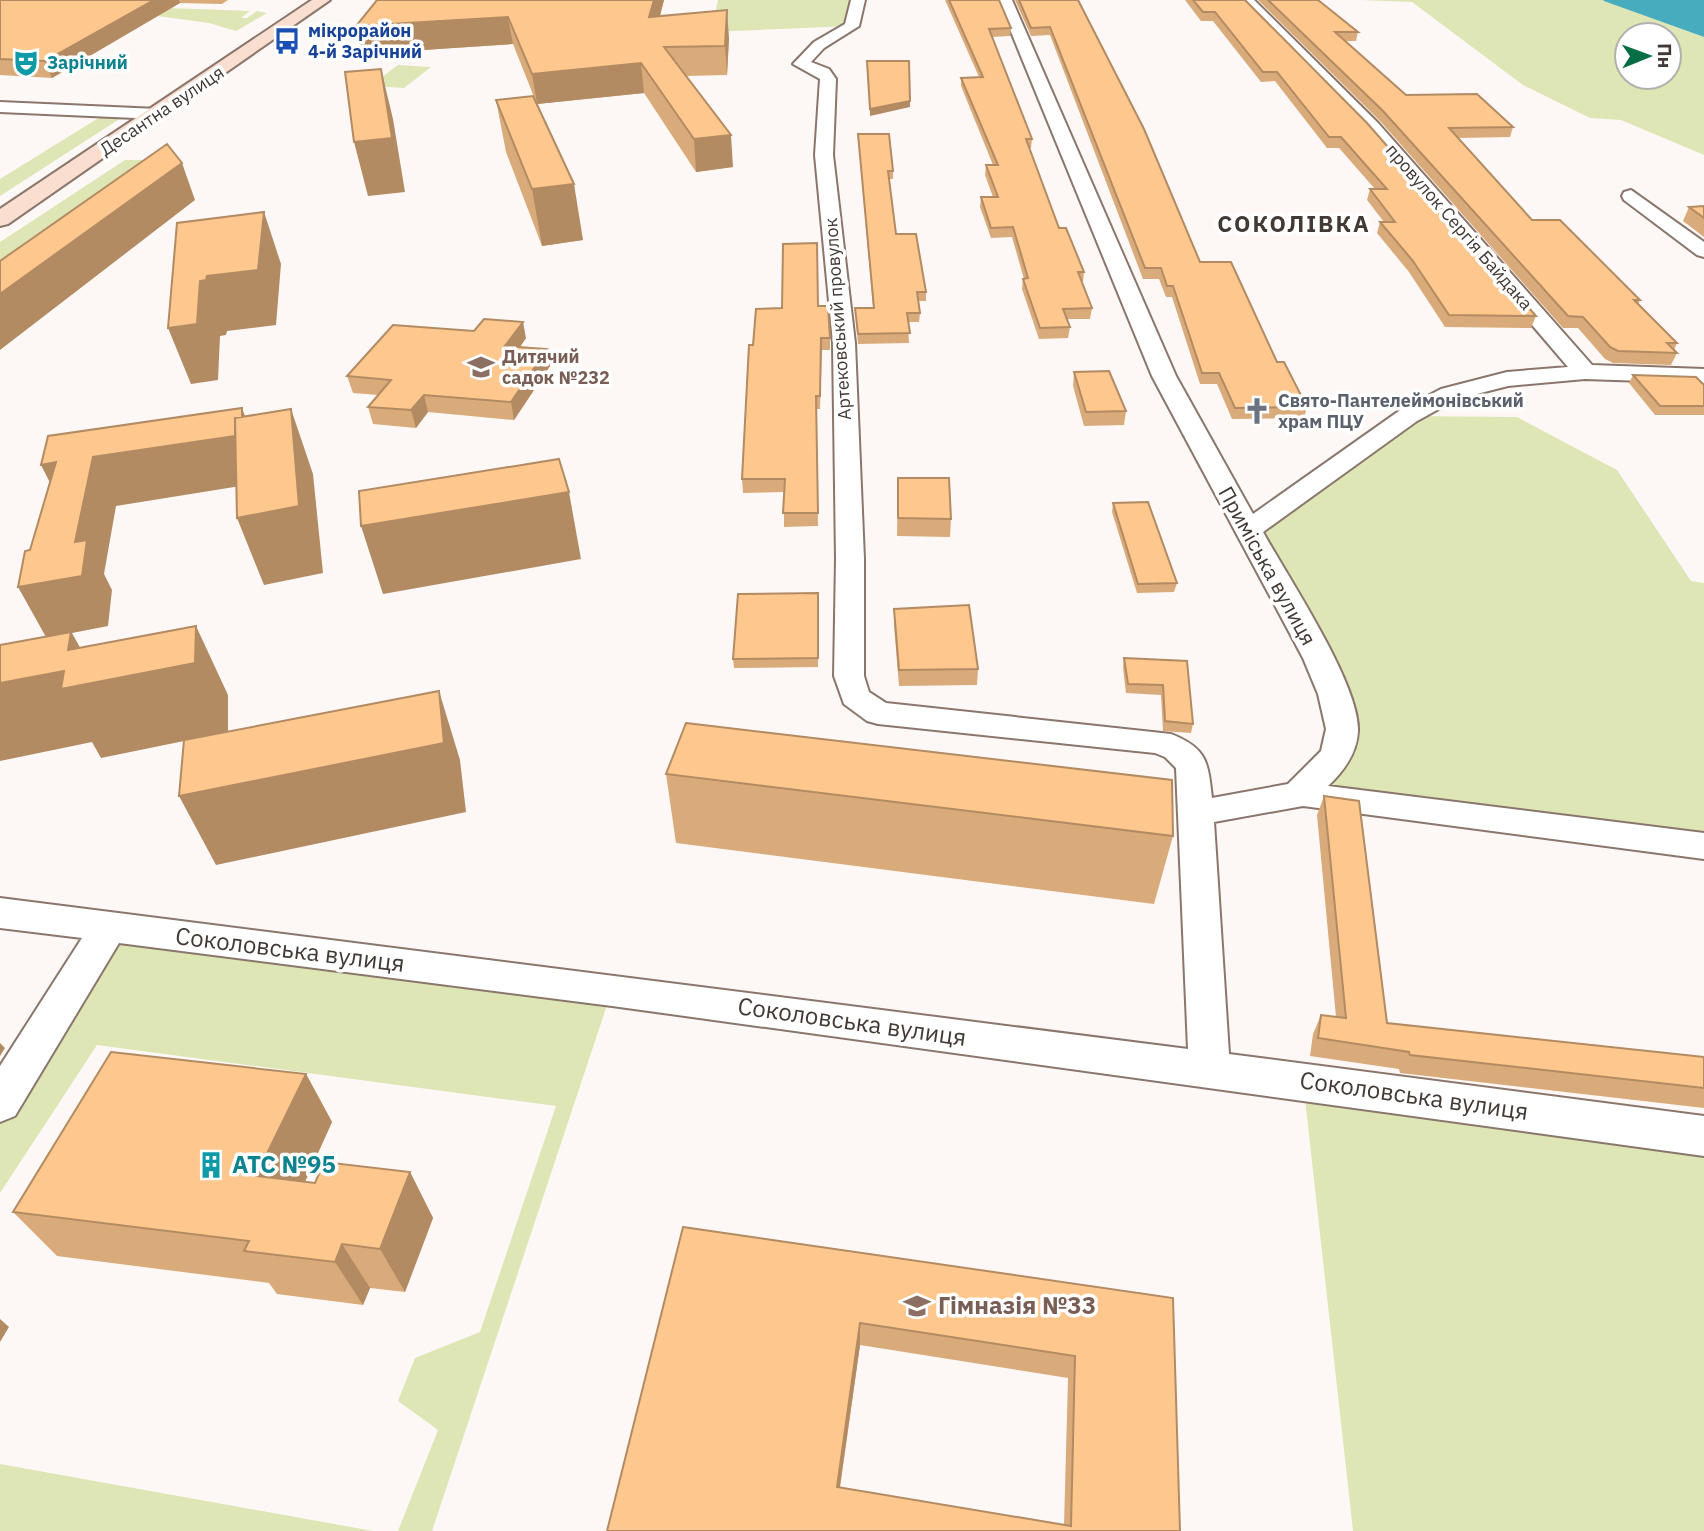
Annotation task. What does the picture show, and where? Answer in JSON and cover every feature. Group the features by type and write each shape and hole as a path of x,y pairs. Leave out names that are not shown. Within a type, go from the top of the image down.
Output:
{"main road":[{"name":"Десантна вулиця","path":"0,219 322,0"}],"street":[{"name":"Артековський провулок","path":"858,0 852,26 819,45 801,64 824,72 828,79 824,155 844,343 850,559 849,676 855,697 878,713 1159,742 1178,749 1192,764 1195,813"},
{"name":"Приміська вулиця","path":"1005,0 1164,376 1246,531 1318,658 1334,694 1342,729 1337,754 1298,795"},
{"name":"провулок Сергія Байдака","path":"1247,0 1372,127 1585,372"},
{"path":"0,107 158,114"},
{"path":"1631,196 1704,251"},
{"path":"1246,531 1408,416 1448,394 1507,379 1585,372 1704,376"},
{"path":"1209,1070 1195,813 1298,795 1704,846"},
{"name":"Соколовська вулиця","path":"0,913 612,990 1704,1136"},
{"path":"0,1103 108,928"}],"green space":[{"path":"150,0 169,8 250,11 241,18 247,18 257,11 267,13 236,31 209,23 150,15"},
{"path":"718,0 858,0 852,26 711,32"},
{"path":"1360,0 1603,0 1660,21 1613,21 1613,91 1683,91 1683,29 1704,37 1704,155 1621,120 1590,118 1523,85 1412,2"},
{"path":"398,65 431,67 404,88 370,86"},
{"path":"100,117 121,118 0,196 0,179"},
{"path":"125,160 146,160 25,242 30,243 0,265 0,242"},
{"path":"1408,416 1517,417 1617,470 1691,581 1704,583 1704,846 1298,795 1342,728 1246,531"},
{"path":"108,928 612,990 432,1531 398,1531 438,1430 398,1401 415,1358 480,1332 556,1106 97,1045 0,1193 0,1103"},
{"path":"1303,1081 1704,1136 1704,1531 1353,1531"},
{"path":"0,1464 373,1531 0,1531"}],"water":[{"path":"1704,0 1704,37 1683,29 1683,21 1660,21 1604,1"}],"building":[{"path":"0,0 154,0 45,61 0,59"},
{"path":"377,0 654,0 649,17 727,10 725,46 664,47 731,135 694,139 641,63 532,74 508,17 356,26"},
{"path":"949,0 999,0 1011,28 989,29 1032,139 1026,139 1059,228 1066,228 1084,272 1078,272 1092,308 1063,309 1070,327 1040,328 1023,279 1028,278 1013,227 991,228 981,197 998,197 986,165 998,165 961,78 983,77"},
{"path":"1019,0 1078,0 1144,129 1200,262 1231,262 1277,362 1284,362 1307,407 1235,408 1219,373 1202,373 1173,286 1167,286 1161,268 1145,268 1050,27 1031,28"},
{"path":"1193,0 1245,0 1367,123 1536,316 1449,315 1413,261 1380,222 1395,222 1370,189 1387,189 1341,137 1329,137 1277,72 1263,72 1215,12 1203,12"},
{"path":"1268,0 1318,0 1358,32 1335,32 1406,95 1477,94 1513,127 1449,128 1532,220 1560,220 1640,300 1634,300 1677,343 1667,343 1677,353 1618,351 1610,347 1583,317 1568,316 1383,111"},
{"path":"867,61 909,61 910,101 870,109"},
{"path":"381,69 392,138 354,142 345,72"},
{"path":"533,96 574,184 532,189 496,100"},
{"path":"858,134 889,134 893,171 888,171 896,234 916,234 926,292 917,292 920,313 907,313 910,333 858,334 855,308 874,308"},
{"path":"167,144 182,163 0,294 0,261"},
{"path":"1704,206 1704,218 1689,207"},
{"path":"264,212 258,270 207,276 206,280 200,281 197,324 168,328 177,223"},
{"path":"817,243 818,306 828,306 830,338 821,338 820,396 816,396 818,513 783,513 785,479 742,479 749,345 753,345 756,309 782,308 783,244"},
{"path":"484,319 523,322 505,346 547,349 511,402 424,395 411,410 368,407 391,380 347,376 393,325 474,331"},
{"path":"1109,371 1126,411 1086,412 1074,372"},
{"path":"1633,375 1696,377 1704,385 1704,406 1660,406"},
{"path":"242,408 242,417 235,418 235,436 93,457 75,542 87,540 82,576 18,587 25,551 30,550 56,462 41,465 48,436"},
{"path":"291,409 299,506 237,518 235,418"},
{"path":"559,459 569,492 361,526 359,491"},
{"path":"898,478 949,478 951,519 898,518"},
{"path":"1148,502 1177,583 1138,584 1113,503"},
{"path":"818,593 818,658 733,659 738,594"},
{"path":"969,605 978,669 899,670 894,609"},
{"path":"196,626 195,663 61,689 64,671 0,683 0,645 71,632 68,650"},
{"path":"1124,658 1187,661 1193,724 1165,721 1163,685 1128,684"},
{"path":"439,691 444,743 179,796 184,740"},
{"path":"686,723 1172,780 1173,836 666,774"},
{"path":"1324,796 1359,801 1387,1023 1704,1057 1704,1088 1410,1055 1409,1052 1318,1038 1321,1015 1346,1018"},
{"path":"111,1052 306,1074 256,1176 315,1183 324,1162 410,1172 380,1249 342,1244 335,1262 244,1251 249,1241 13,1212"},
{"path":"683,1227 1173,1298 1180,1531 607,1531","holes":["860,1323 1075,1356 1071,1526 837,1487"]}],"place":[{"name":"мікрорайон 4-й Зарічний","path":"287,41"},
{"name":"Зарічний","path":"26,63"},
{"name":"Дитячий садок №232","path":"481,367"},
{"name":"Свято-Пантелеймонівський храм ПЦУ","path":"1257,411"},
{"name":"АТС №95","path":"211,1165"},
{"name":"Гімназія №33","path":"917,1306"}],"district":[{"name":"СОКОЛІВКА","path":"1294,224"}]}
